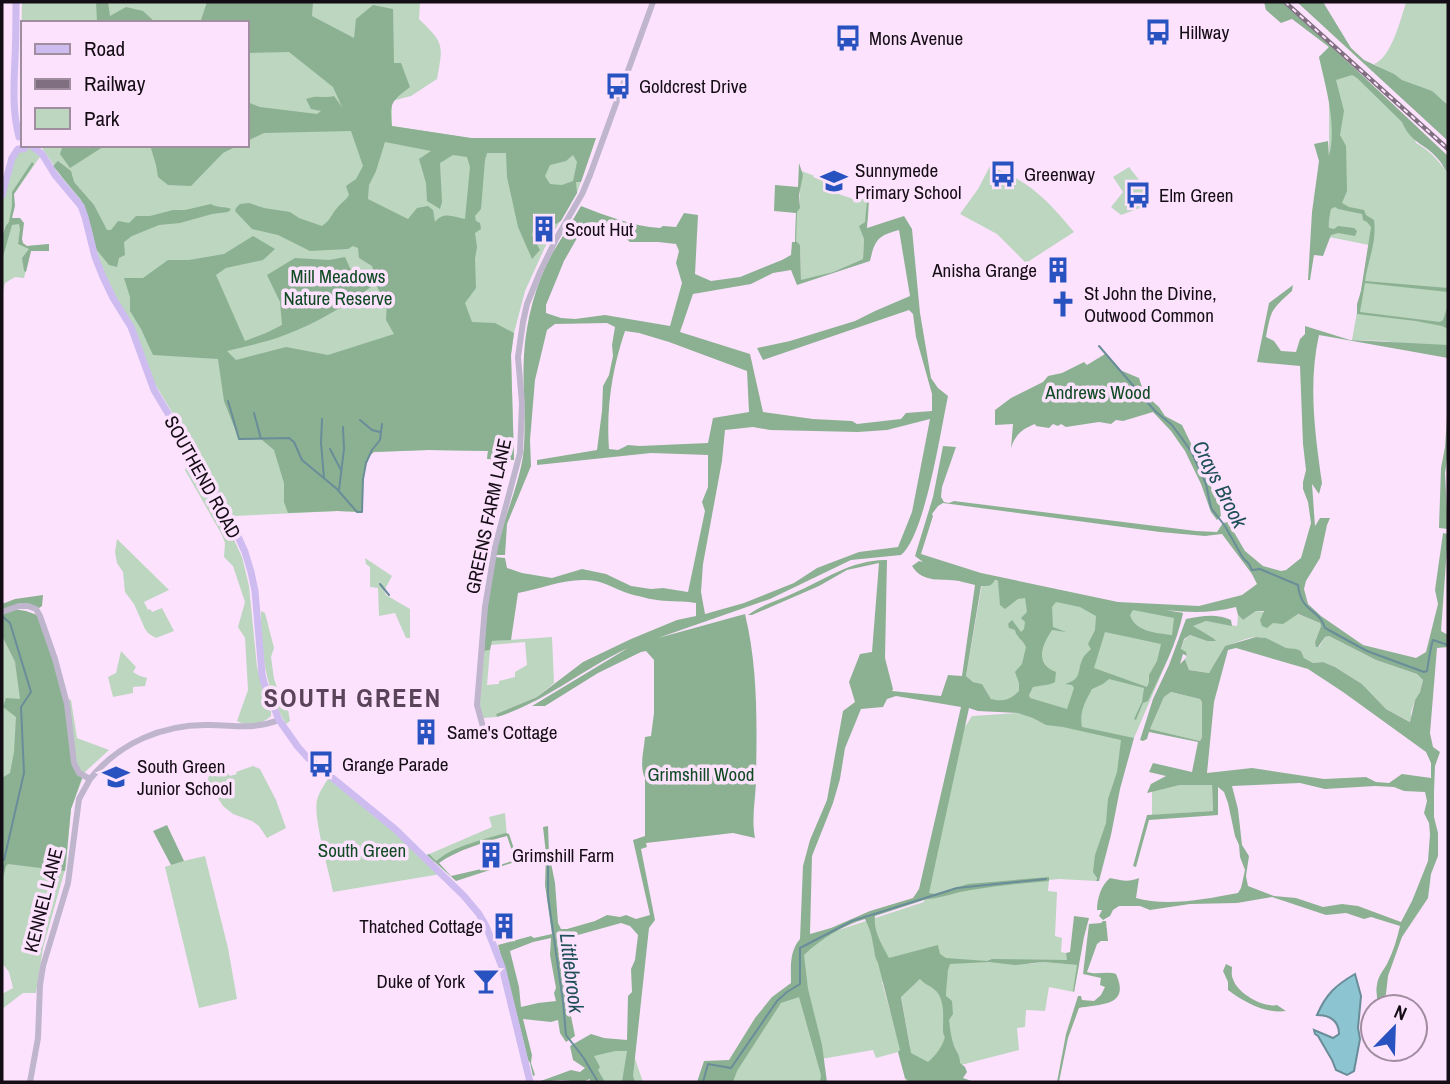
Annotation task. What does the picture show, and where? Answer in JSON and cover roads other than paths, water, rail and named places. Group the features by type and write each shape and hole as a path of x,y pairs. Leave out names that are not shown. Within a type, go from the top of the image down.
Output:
{"main road":[{"path":"16,2 13,88 15,117 21,137 15,141 18,149"},
{"path":"18,149 26,147"},
{"name":"SOUTHEND ROAD","path":"32,147 43,155 80,206 99,268 131,327 154,390 227,512 244,552 255,591 262,674 279,720 309,758 395,829 479,914 502,967 530,1082"},
{"path":"2,195 12,158 18,149"}],"street":[{"name":"GREENS FARM LANE","path":"484,727 477,705 485,607 495,547 520,453 522,403 518,357 523,322 533,288 547,256 584,188 653,2"},
{"path":"2,612 19,606 36,609 55,659 67,704 74,763 79,773 90,779 113,755 158,732 205,725 258,727 279,720"},
{"name":"KENNEL LANE","path":"30,1082 38,1038 43,966 68,883 79,799 90,779"}],"water":[{"path":"1355,974 1360,993 1359,1044 1354,1071 1347,1075 1336,1070 1314,1030 1333,1038 1339,1034 1333,1020 1317,1015 1324,1001 1342,982"}],"waterway":[{"name":"Crays Brook","path":"1099,346 1155,411 1172,425 1186,444 1206,484 1211,508 1252,570 1260,569 1298,585 1302,601 1318,616 1325,628 1367,651 1424,672 1427,671 1433,640 1448,645"},
{"path":"228,401 239,439 289,438 294,442 302,460 337,489 357,512 362,512 366,463 380,440 382,424"},
{"path":"254,413 261,439"},
{"path":"322,419 324,478"},
{"path":"360,420 372,430 380,432"},
{"path":"339,490 344,449 343,427"},
{"path":"330,449 341,470"},
{"path":"380,584 389,595"},
{"path":"2,616 10,623 31,692 21,707 24,773 4,860"},
{"name":"Littlebrook","path":"516,856 548,858 548,896 566,1035 598,1082"},
{"path":"2,872 3,865"},
{"path":"703,1082 708,1064 731,1068 777,1001 800,984 800,948 852,921 957,888 1046,879"}],"railway":[{"path":"1285,2 1448,149"}],"place":[{"name":"Hillway","path":"1158,32"},
{"name":"Mons Avenue","path":"848,38"},
{"name":"Goldcrest Drive","path":"618,86"},
{"name":"Greenway","path":"1003,174"},
{"name":"Sunnymede Primary School","path":"834,181"},
{"name":"Elm Green","path":"1138,195"},
{"name":"Scout Hut","path":"544,229"},
{"name":"Anisha Grange","path":"1058,270"},
{"name":"St John the Divine, Outwood Common","path":"1063,304"},
{"name":"Same's Cottage","path":"426,732"},
{"name":"Grange Parade","path":"321,764"},
{"name":"South Green Junior School","path":"116,777"},
{"name":"Grimshill Farm","path":"491,855"},
{"name":"Thatched Cottage","path":"504,926"},
{"name":"Duke of York","path":"486,981"}],"district":[{"name":"SOUTH GREEN","path":"353,697"}],"park label":[{"name":"Mill Meadows Nature Reserve","path":"338,287"},
{"name":"Andrews Wood","path":"1098,392"},
{"name":"Grimshill Wood","path":"701,774"},
{"name":"South Green","path":"362,850"}]}
